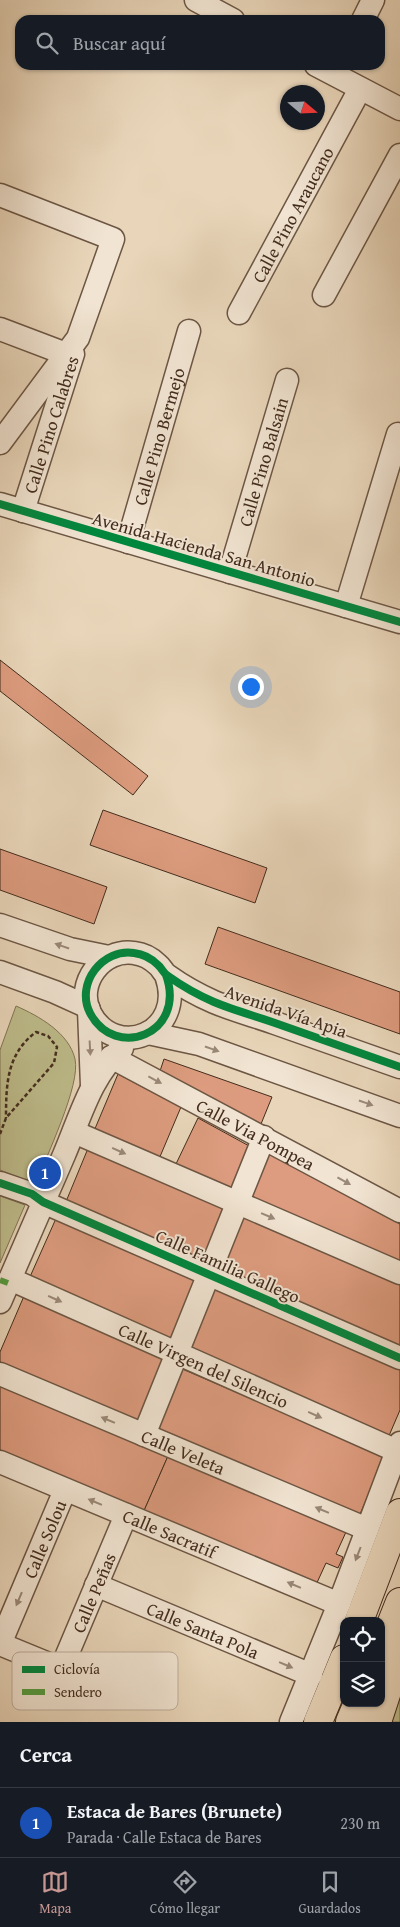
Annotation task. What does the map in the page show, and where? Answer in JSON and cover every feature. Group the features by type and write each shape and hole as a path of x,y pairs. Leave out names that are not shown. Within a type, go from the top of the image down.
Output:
{"highway":[{"path":"349,1612 400,1513"},
{"path":"385,1640 400,1602"},
{"path":"377,1722 400,1652"},
{"path":"318,1722 343,1662"},
{"path":"350,1722 356,1707"}],"street":[{"path":"196,0 226,11"},
{"path":"365,15 374,0"},
{"path":"332,70 360,89 400,110"},
{"name":"Calle Pino Araucano","path":"239,313 360,89"},
{"path":"324,295 400,155"},
{"name":"Calle Pino Calabres","path":"0,196 113,239 72,346 23,511"},
{"path":"0,329 72,346 0,442"},
{"name":"Calle Pino Bermejo","path":"128,542 189,331"},
{"name":"Calle Pino Balsain","path":"230,572 286,380"},
{"path":"346,606 398,434"},
{"name":"Avenida Hacienda San Antonio","path":"0,504 400,622"},
{"path":"0,925 70,949 109,957"},
{"path":"5,1286 74,1132 92,1086 111,1057 141,1035 159,1025 166,1014 170,1001 170,987 166,975 158,964 141,955 122,953 109,957 99,964 87,986 86,998 92,1086"},
{"path":"0,972 55,992 88,1009 96,1023 107,1032 120,1037 141,1035 199,1044 400,1116"},
{"name":"Avenida Vía Apia","path":"166,975 214,1002 400,1067"},
{"name":"Calle Via Pompea","path":"111,1057 400,1211"},
{"path":"74,1132 400,1274"},
{"path":"144,1435 264,1137"},
{"name":"Calle Familia Gallego","path":"0,1183 32,1194 43,1202 400,1358"},
{"name":"Calle Virgen del Silencio","path":"5,1286 177,1354 398,1447"},
{"name":"Calle Veleta","path":"0,1374 367,1529"},
{"path":"291,1722 310,1675 349,1612 367,1529 398,1447"},
{"name":"Calle Sacratif","path":"1,1467 126,1515 349,1612"},
{"name":"Calle Solou","path":"0,1644 65,1490"},
{"name":"Calle Peñas","path":"68,1652 126,1515"},
{"name":"Calle Santa Pola","path":"96,1585 310,1675"},
{"name":"Calle Peñas","path":"0,1644 20,1652"}],"path":[{"path":"0,1134 6,1118 6,1087 15,1057 24,1041 36,1032 48,1036 56,1047 54,1064 6,1118"}],"shaded area":[{"path":"16,1006 43,1020 60,1033 72,1050 75,1059 73,1086 68,1103 36,1184 0,1170 0,1050"},
{"path":"0,1196 25,1205 0,1263"},
{"path":"400,1681 400,1722 387,1722"}],"building":[{"path":"0,660 148,776 133,795 0,691"},
{"path":"103,810 267,868 255,903 90,845"},
{"path":"0,849 107,887 94,924 0,890"},
{"path":"218,927 400,992 400,1034 205,964"},
{"path":"164,1059 272,1097 261,1124 160,1071"},
{"path":"118,1074 181,1107 159,1159 94,1131"},
{"path":"198,1118 251,1147 234,1191 175,1166"},
{"path":"89,1146 230,1206 206,1264 65,1204"},
{"path":"265,1152 400,1224 400,1267 245,1199"},
{"path":"243,1212 400,1281 400,1351 218,1271"},
{"path":"58,1214 202,1280 173,1345 29,1279"},
{"path":"213,1284 400,1367 400,1410 388,1438 187,1350"},
{"path":"24,1296 170,1359 142,1424 0,1362 0,1352"},
{"path":"180,1368 385,1456 358,1519 153,1431"},
{"path":"0,1381 168,1456 143,1513 0,1450"},
{"path":"168,1456 346,1532 336,1554 343,1557 338,1568 326,1563 315,1587 143,1513"}],"marked path":[{"path":"0,1280 8,1283"}],"cycle path":[{"path":"0,504 400,622"},
{"path":"166,975 170,996 166,1013 158,1026 145,1034 131,1038 115,1036 101,1028 90,1013 86,1002 86,990 95,970 102,962 112,956 134,953 153,961 166,975 214,1002 400,1067"},
{"path":"0,1183 32,1194 43,1202 400,1358"}],"place":[{"name":"Estaca de Bares (Brunete)","path":"45,1173"}]}
